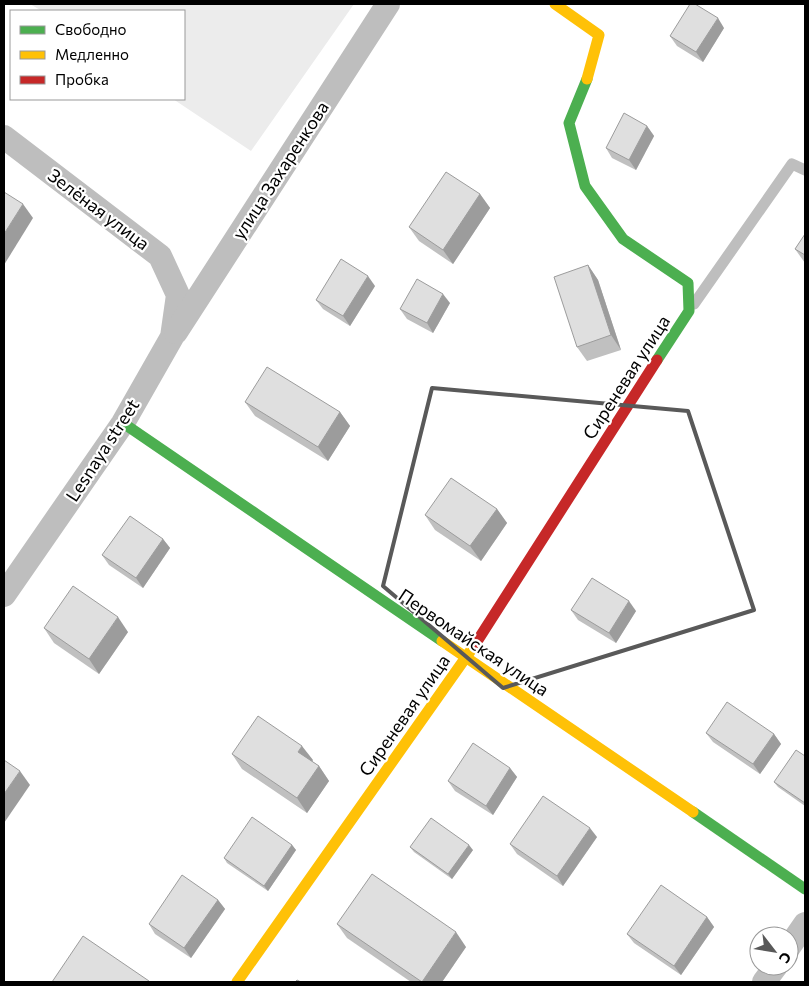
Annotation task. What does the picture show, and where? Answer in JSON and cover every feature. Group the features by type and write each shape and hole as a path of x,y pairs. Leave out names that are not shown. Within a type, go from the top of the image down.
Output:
{"street":[{"name":"улица Захаренкова","path":"172,337 388,4"},
{"path":"556,4 599,35 587,79 569,123 585,186 623,239 688,283 689,311"},
{"name":"Зелёная улица","path":"4,137 160,256 178,295"},
{"name":"Lesnaya street","path":"4,595 123,423 172,337 178,295"},
{"name":"Сиреневая улица","path":"236,982 466,658 689,311"},
{"name":"Первомайская улица","path":"123,423 805,890"}],"lane":[{"path":"689,311 792,164 805,170"}],"highlighted area":[{"path":"432,388 688,411 754,610 503,688 383,586"}],"shaded area":[{"path":"30,4 354,4 251,151 174,100 185,100 185,10 40,10"}],"building":[{"path":"690,4 695,4 718,18 696,52 670,36"},
{"path":"624,113 647,126 629,160 606,148"},
{"path":"446,172 480,194 443,250 409,227"},
{"path":"4,192 23,204 4,234"},
{"path":"805,234 805,255 795,249"},
{"path":"341,259 368,276 343,316 316,300"},
{"path":"588,265 611,335 577,347 554,277"},
{"path":"417,279 443,294 427,323 400,309"},
{"path":"267,367 340,412 318,447 245,402"},
{"path":"451,478 497,509 470,546 425,515"},
{"path":"130,516 163,539 136,578 102,555"},
{"path":"592,578 629,601 609,633 571,610"},
{"path":"73,586 118,617 89,659 44,628"},
{"path":"727,702 774,734 753,764 706,733"},
{"path":"258,716 302,746 298,752 319,766 297,798 232,754"},
{"path":"473,743 510,768 486,806 448,781"},
{"path":"796,750 805,756 805,803 774,782"},
{"path":"4,760 20,771 4,794"},
{"path":"543,796 590,828 557,876 510,844"},
{"path":"252,817 292,845 264,886 224,858"},
{"path":"431,818 469,845 448,874 410,847"},
{"path":"372,874 456,932 422,982 337,924"},
{"path":"182,875 218,900 184,948 149,924"},
{"path":"661,885 707,917 674,966 627,934"},
{"path":"83,936 149,981 52,982"}],"traffic: fast":[{"path":"587,79 569,123 585,186 623,239 688,283 689,311 657,360"},
{"path":"123,423 442,641"},
{"path":"693,812 805,889"}],"traffic: slow":[{"path":"555,4 599,35 587,79"},
{"path":"442,641 693,812"},
{"path":"237,982 476,643"}],"traffic: jam":[{"path":"476,643 657,360"}]}
